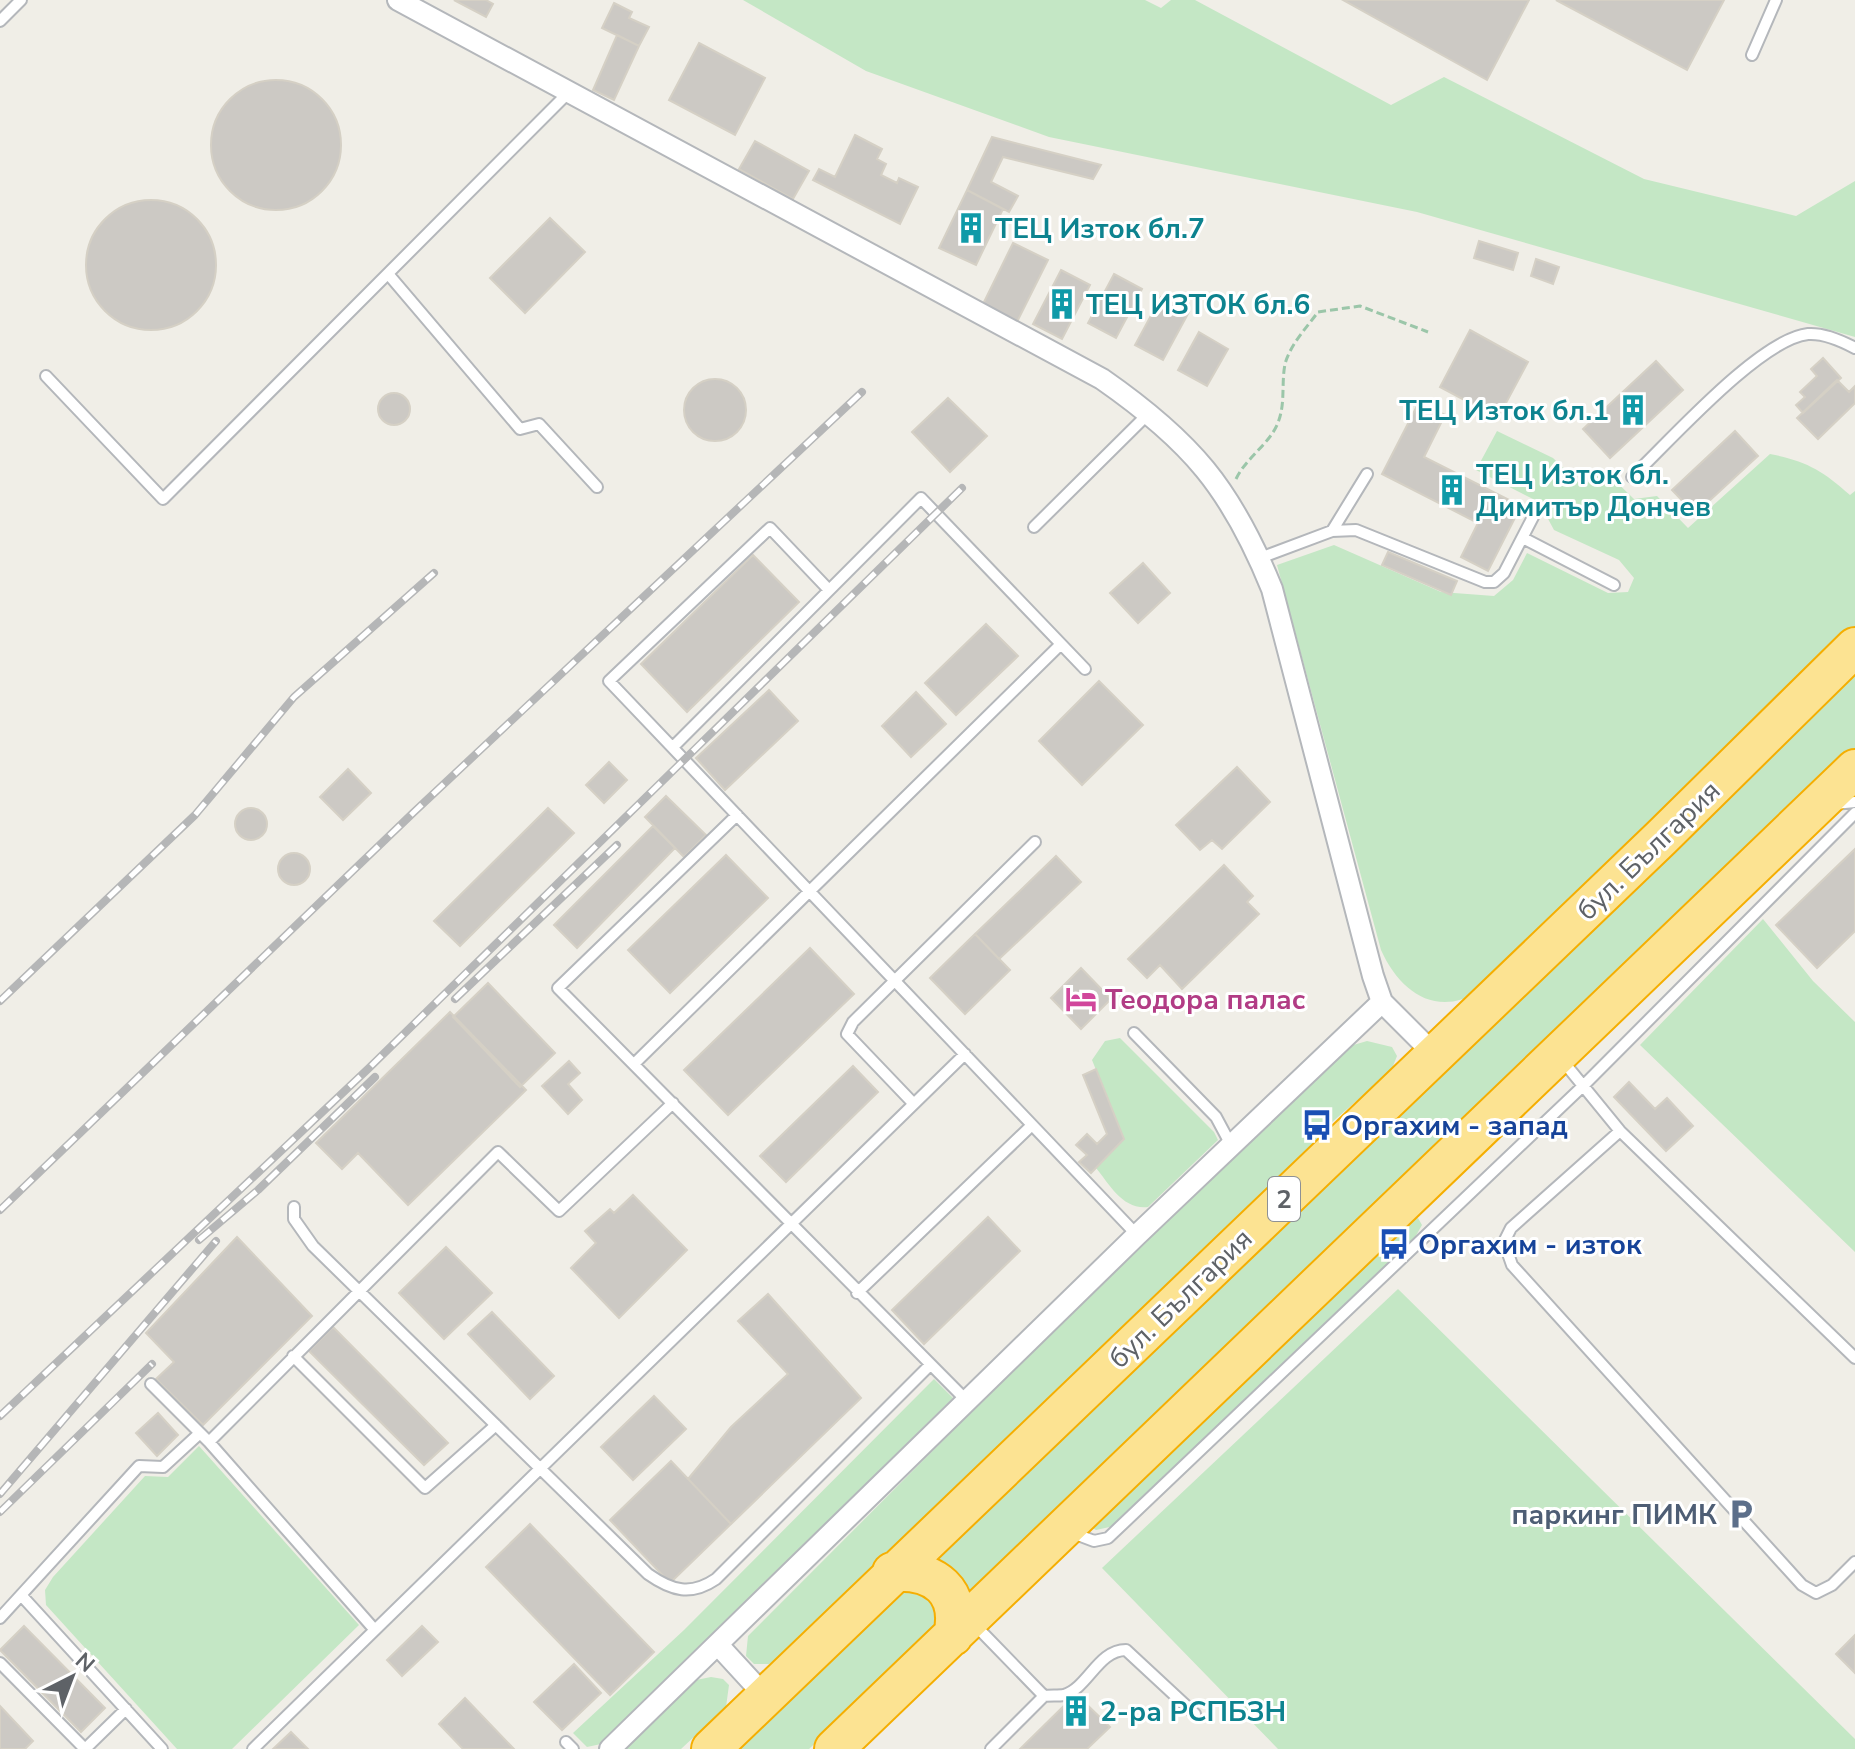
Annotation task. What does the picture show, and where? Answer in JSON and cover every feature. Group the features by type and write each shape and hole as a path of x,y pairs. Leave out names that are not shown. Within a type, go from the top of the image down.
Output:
{"highway":[{"name":"бул. България","path":"711,1749 892,1572 1435,1055 1855,647"},
{"path":"847,1742 1063,1527 1557,1054 1753,889 1817,806 1855,769"},
{"path":"892,1572 914,1571 941,1585 956,1611 961,1628"}],"street":[{"path":"398,0 1057,353 1150,413 1199,460 1225,492 1260,558 1292,659 1382,1002 1435,1055"},
{"path":"610,1749 1137,1235 1382,1002"},
{"path":"719,1646 765,1696"}],"lane":[{"path":"0,21 21,0"},
{"path":"1752,55 1776,0"},
{"path":"46,376 163,499 570,91"},
{"path":"389,275 520,429 539,424 597,487"},
{"path":"1632,477 1752,363 1783,343 1809,334 1840,340 1855,348"},
{"path":"1034,527 1150,413"},
{"path":"1332,531 1367,474"},
{"path":"673,747 921,498 1085,669"},
{"path":"1260,558 1332,531 1356,530 1485,582 1494,582 1504,573 1534,515"},
{"path":"829,590 770,528 609,681 1137,1235"},
{"path":"1523,538 1614,585"},
{"path":"634,1064 1061,644"},
{"path":"1817,806 1855,802"},
{"path":"1063,1527 1076,1537 1094,1541 1108,1538 1584,1085 1753,889 1855,813"},
{"path":"737,815 558,988 968,1402"},
{"path":"912,1102 847,1034 853,1022 1035,842"},
{"path":"1134,1033 1216,1117 1231,1145"},
{"path":"253,1749 541,1470 912,1102 965,1054"},
{"path":"1557,1054 1620,1131 1855,1358"},
{"path":"209,1442 498,1152 559,1211 673,1103"},
{"path":"857,1293 1032,1125"},
{"path":"1620,1131 1511,1228 1504,1242 1512,1265 1802,1585 1816,1593 1832,1585 1855,1562"},
{"path":"294,1207 294,1219 313,1246 361,1289 648,1574 670,1588 692,1591 716,1579 930,1365"},
{"path":"293,1356 425,1488 496,1425"},
{"path":"151,1384 209,1442 374,1629"},
{"path":"0,1618 139,1466 163,1467 200,1433"},
{"path":"21,1595 162,1749"},
{"path":"961,1628 1044,1696 1066,1695 1105,1659 1117,1650 1126,1650 1195,1714"},
{"path":"0,1663 85,1749 126,1709"},
{"path":"991,1749 1044,1696"}],"path":[{"path":"1225,492 1243,463 1275,430 1283,411 1286,363 1295,343 1318,312 1360,306 1428,332"}],"green space":[{"path":"743,0 1145,0 1161,8 1171,0 1195,0 1391,105 1444,77 1644,179 1796,216 1855,181 1855,337 1417,212 1049,137 866,71"},
{"path":"1497,431 1553,458 1583,487 1603,469 1634,499 1657,496 1688,528 1770,454 1813,468 1850,495 1855,491 1855,633 1480,991 1464,999 1434,1001 1409,989 1398,978 1381,950 1277,565 1334,545 1441,592 1494,596 1513,580 1527,553 1608,593 1628,592 1634,578 1619,560 1554,530 1539,502 1476,470"},
{"path":"1855,666 1855,753 976,1600 925,1560"},
{"path":"1763,919 1813,981 1855,1022 1855,1252 1640,1045"},
{"path":"1120,1038 1214,1132 1218,1140 1148,1207 1131,1205 1124,1200 1096,1168 1124,1139 1092,1060 1105,1041"},
{"path":"1367,1041 1392,1047 1397,1056 1391,1071 1323,1130 1297,1173 781,1656 769,1664 754,1664 746,1656 748,1636 1136,1247 1350,1046"},
{"path":"1418,1218 1422,1225 1409,1248 1114,1526 1096,1530 1084,1523 1395,1225"},
{"path":"1398,1289 1855,1739 1855,1749 1278,1749 1102,1568"},
{"path":"934,1379 953,1398 601,1744 587,1747 573,1733 684,1630"},
{"path":"199,1446 359,1625 232,1749 177,1749 46,1605 45,1590 53,1577 145,1476 168,1477"},
{"path":"900,1586 934,1593 937,1627 809,1749 739,1749 813,1667"},
{"path":"711,1677 723,1679 729,1685 726,1707 681,1749 623,1749 696,1680"}],"building":[{"path":"454,0 486,0 493,4 486,17"},
{"path":"1343,0 1529,0 1487,80"},
{"path":"1556,0 1724,0 1687,70"},
{"path":"614,3 632,12 629,18 649,27 639,46 602,28"},
{"path":"617,35 639,46 614,100 593,90"},
{"path":"699,43 765,78 735,135 669,100"},
{"path":"276,80 301,85 322,99 336,120 341,145 336,170 322,191 301,205 276,210 251,205 230,191 216,170 211,145 216,120 230,99 251,85"},
{"path":"855,135 882,149 877,159 886,164 881,175 897,183 899,178 918,187 900,224 813,180 819,169 835,177"},
{"path":"992,137 1101,165 1093,179 1003,157 991,182 1018,196 1009,212 967,190"},
{"path":"755,141 809,171 793,199 739,169"},
{"name":"ТЕЦ Изток бл.7","path":"967,190 1003,209 976,265 939,248"},
{"path":"151,200 176,205 197,219 211,240 216,265 211,290 197,311 176,325 151,330 126,325 105,311 91,290 86,265 91,240 105,219 126,205"},
{"path":"550,218 585,252 525,313 490,278"},
{"path":"1479,241 1518,253 1513,270 1474,258"},
{"path":"1013,243 1048,260 1017,322 983,304"},
{"path":"1536,259 1559,267 1553,284 1531,276"},
{"name":"ТЕЦ ИЗТОК бл.6","path":"1061,270 1090,285 1062,339 1033,324"},
{"path":"1114,274 1142,289 1116,338 1088,323"},
{"path":"1161,297 1189,312 1163,360 1135,345"},
{"path":"1470,330 1528,362 1498,418 1440,387"},
{"path":"1199,332 1228,349 1207,386 1178,370"},
{"path":"1823,358 1841,378 1803,413 1796,405 1805,397 1800,392 1817,376 1811,369"},
{"name":"ТЕЦ Изток бл.1","path":"1656,361 1683,390 1610,458 1583,429"},
{"path":"715,379 727,381 737,388 744,398 744,422 737,432 727,439 715,441 703,439 693,432 686,422 684,410 686,398 693,388 703,381"},
{"path":"1837,380 1849,392 1855,386 1855,403 1818,439 1797,418"},
{"path":"394,393 405,398 410,409 405,420 394,425 383,420 378,409 383,398"},
{"path":"948,398 987,436 950,472 912,432"},
{"name":"ТЕЦ Изток бл. Димитър Дончев","path":"1419,402 1445,415 1424,457 1521,506 1488,571 1461,557 1478,523 1382,474"},
{"path":"1735,431 1758,456 1695,514 1672,490"},
{"path":"1388,552 1457,581 1451,595 1382,565"},
{"path":"753,555 799,602 687,712 641,664"},
{"path":"1143,563 1170,593 1138,623 1110,593"},
{"path":"986,624 1018,656 956,715 925,683"},
{"path":"1099,681 1143,725 1082,785 1039,741"},
{"path":"769,690 798,721 725,790 696,758"},
{"path":"916,692 946,724 911,757 882,726"},
{"path":"609,762 627,780 604,803 586,785"},
{"path":"1237,767 1270,802 1222,849 1212,840 1200,850 1176,825"},
{"path":"348,769 371,793 343,820 320,797"},
{"path":"666,796 706,835 684,857 645,817"},
{"path":"251,808 262,813 267,824 262,835 251,840 240,835 235,824 240,813"},
{"path":"548,808 574,833 460,946 434,921"},
{"path":"653,826 675,848 577,948 554,925"},
{"path":"1855,849 1855,931 1817,968 1776,925"},
{"path":"294,853 305,858 310,869 305,880 294,885 283,880 278,869 283,858"},
{"path":"726,855 768,898 670,993 628,950"},
{"path":"1056,856 1081,882 999,959 975,934"},
{"path":"1224,865 1253,896 1247,902 1259,914 1182,989 1160,965 1147,978 1128,959"},
{"path":"975,934 1010,970 965,1014 930,978"},
{"path":"810,948 854,994 728,1115 684,1070"},
{"name":"Теодора палас","path":"1081,968 1111,999 1081,1029 1051,998"},
{"path":"488,983 555,1053 520,1087 453,1017"},
{"path":"450,1012 526,1090 408,1205 358,1153 342,1169 316,1143"},
{"path":"569,1061 580,1073 568,1084 582,1100 568,1114 542,1086"},
{"path":"853,1066 878,1092 786,1182 760,1156"},
{"path":"1096,1069 1124,1139 1091,1173 1079,1162 1087,1155 1076,1145 1087,1134 1097,1144 1107,1134 1083,1075"},
{"path":"1629,1082 1655,1109 1667,1098 1693,1126 1666,1151 1614,1097"},
{"path":"633,1195 687,1250 619,1318 571,1268 596,1243 585,1231 610,1209 614,1213"},
{"path":"988,1217 1020,1251 924,1344 892,1310"},
{"path":"237,1237 312,1316 203,1425 156,1379 174,1362 146,1333"},
{"path":"446,1247 492,1293 444,1339 399,1293"},
{"path":"768,1294 861,1398 731,1524 688,1479 731,1427 788,1374 738,1321"},
{"path":"492,1312 554,1376 530,1399 468,1334"},
{"path":"333,1327 448,1443 424,1465 309,1351"},
{"path":"654,1396 686,1429 633,1480 601,1447"},
{"path":"158,1413 178,1435 157,1456 136,1433"},
{"path":"671,1461 731,1524 670,1583 610,1520"},
{"path":"530,1524 654,1652 610,1695 486,1567"},
{"path":"24,1626 105,1708 81,1732 0,1650"},
{"path":"422,1626 438,1642 402,1676 387,1660"},
{"path":"1855,1635 1855,1673 1836,1654"},
{"path":"574,1664 601,1693 562,1730 534,1702"},
{"name":"2-ра РСПБЗН","path":"1076,1694 1110,1727 1087,1749 1020,1749"},
{"path":"465,1698 514,1749 463,1749 439,1724"},
{"path":"0,1706 33,1741 25,1749 0,1749"},
{"path":"291,1732 308,1749 273,1749"}],"railway":[{"path":"0,1210 414,812 862,392"},
{"path":"0,1416 369,1068 962,488"},
{"path":"0,1001 195,815 294,697 434,573"},
{"path":"455,999 617,845"},
{"path":"199,1240 258,1190 375,1077"},
{"path":"0,1494 216,1241"},
{"path":"0,1512 152,1364"}],"place":[{"name":"ТЕЦ Изток бл.7","path":"971,228"},
{"name":"ТЕЦ ИЗТОК бл.6","path":"1062,304"},
{"name":"ТЕЦ Изток бл.1","path":"1633,410"},
{"name":"ТЕЦ Изток бл. Димитър Дончев","path":"1452,490"},
{"name":"Теодора палас","path":"1081,999"},
{"name":"Оргахим - запад","path":"1317,1125"},
{"name":"Оргахим - изток","path":"1394,1244"},
{"name":"паркинг ПИМК","path":"1741,1514"},
{"name":"2-ра РСПБЗН","path":"1076,1711"}]}
